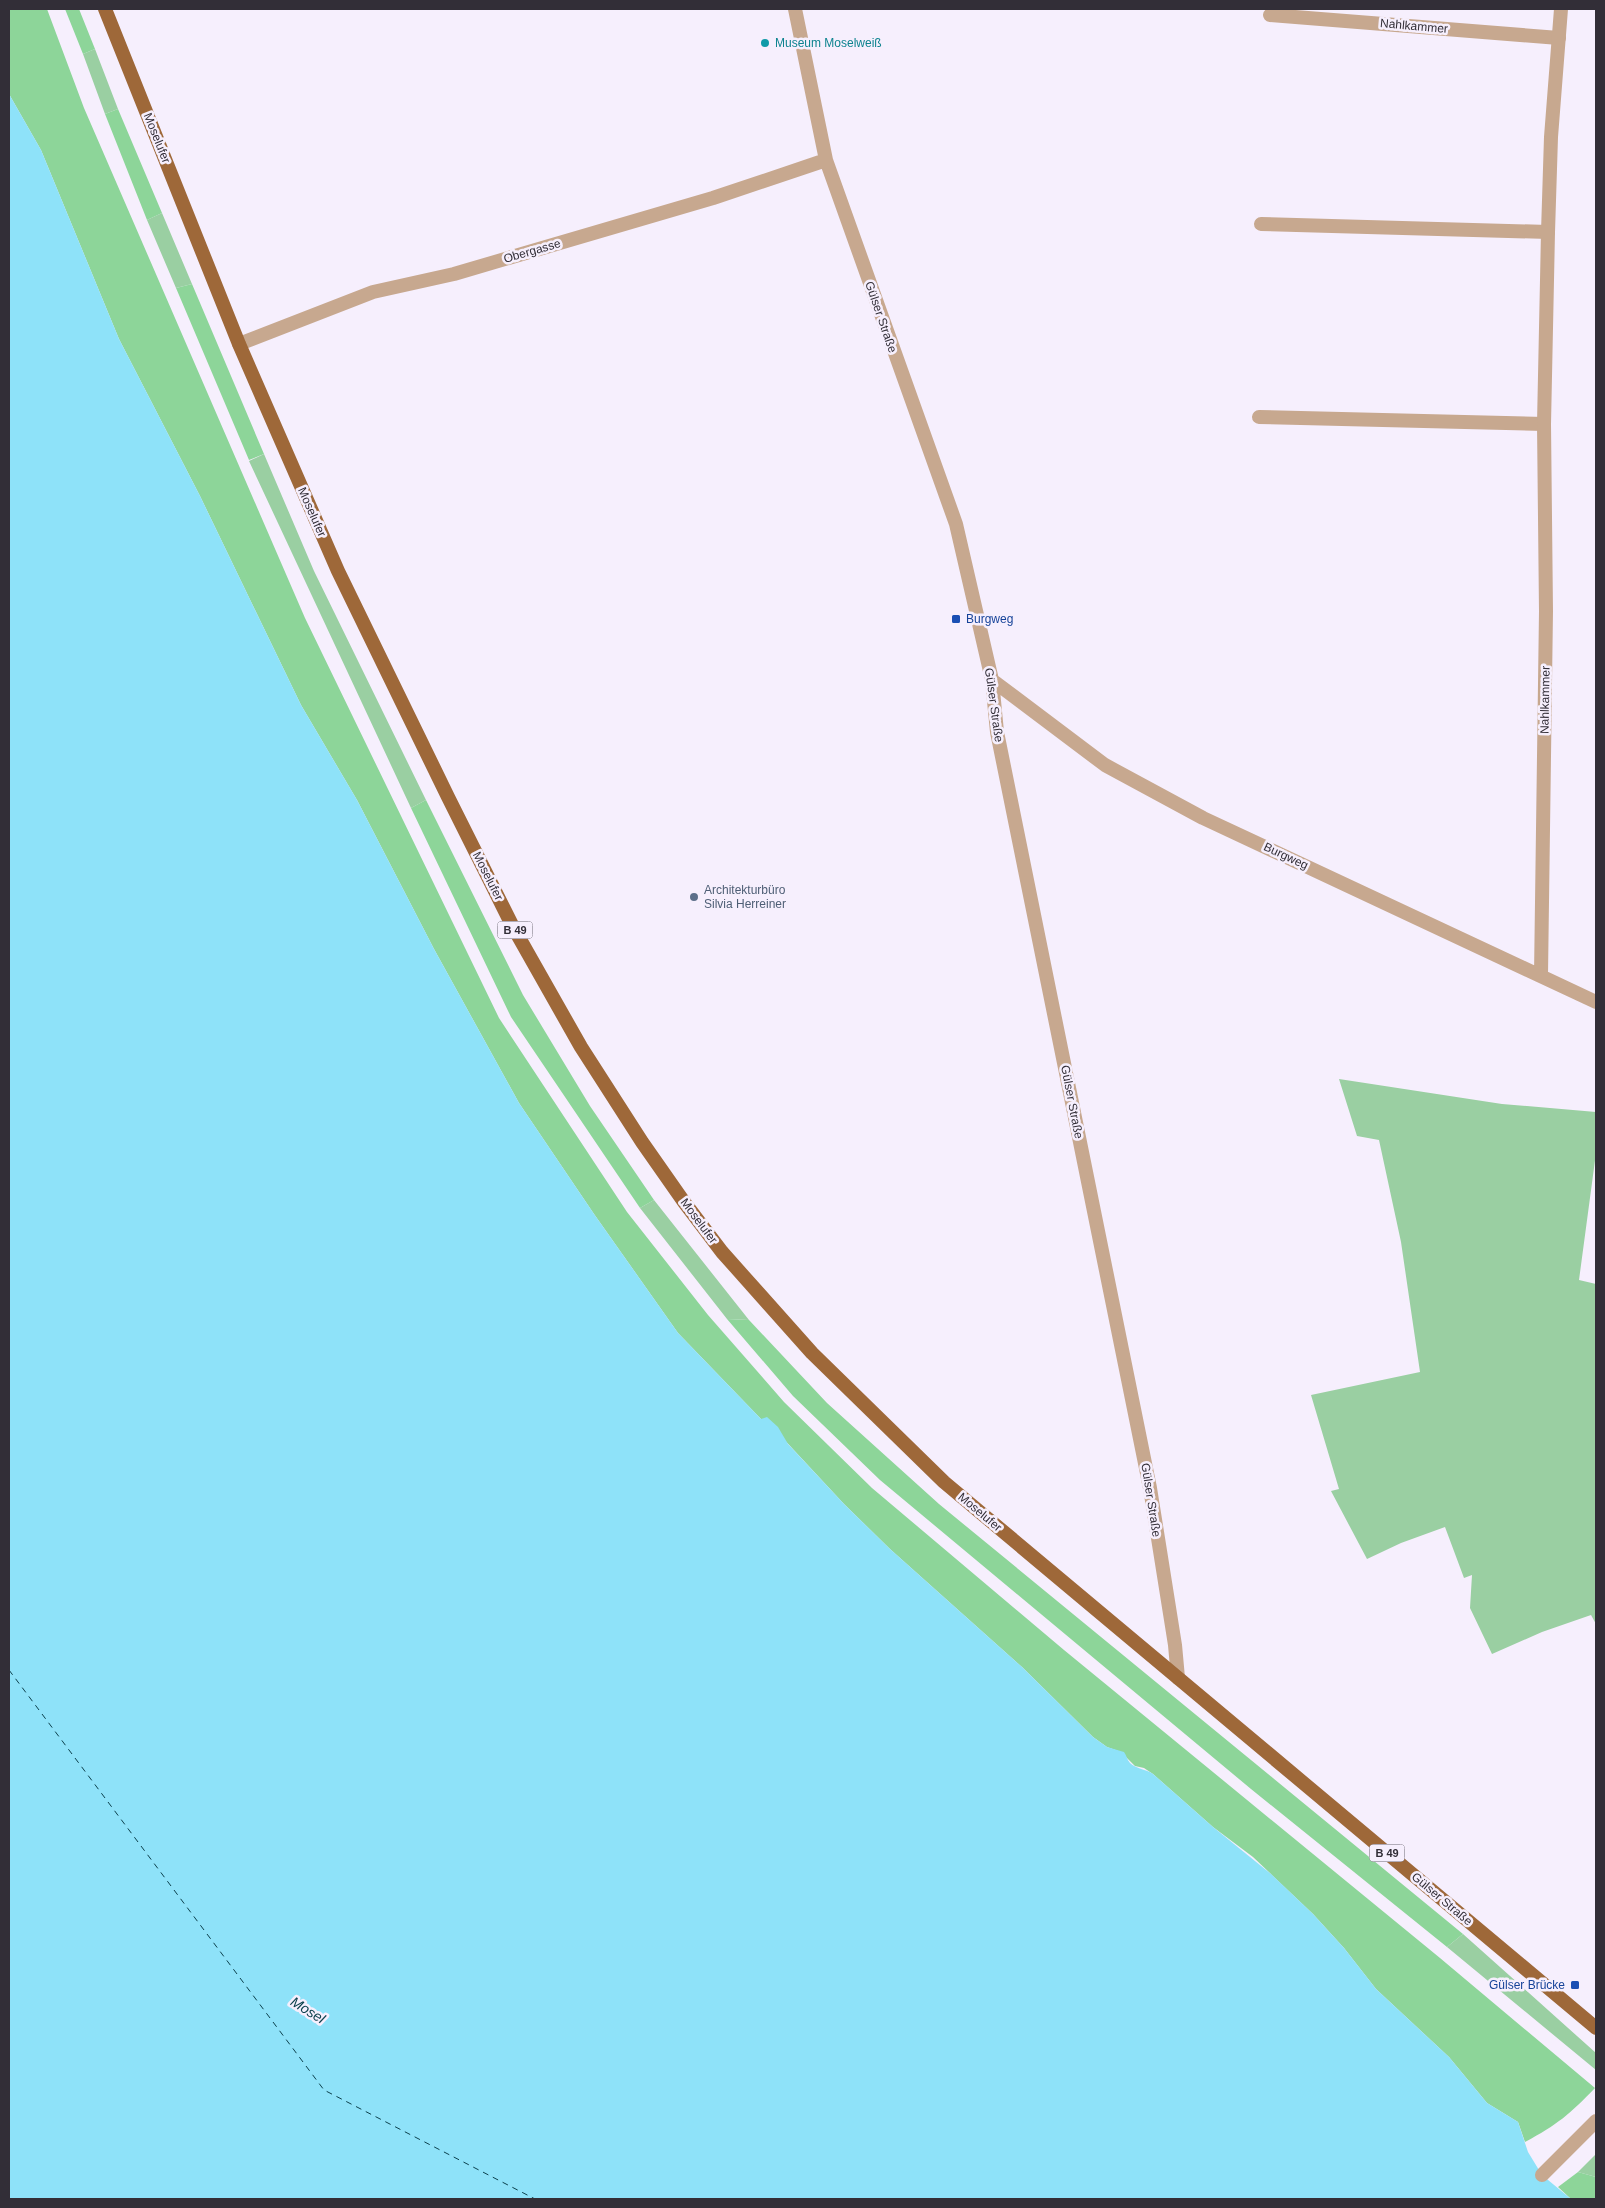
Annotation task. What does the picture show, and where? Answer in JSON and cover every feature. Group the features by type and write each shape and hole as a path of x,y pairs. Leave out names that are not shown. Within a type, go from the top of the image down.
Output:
{"main road":[{"name":"Moselufer","path":"105,9 239,344 338,571 513,927 581,1047 663,1172 722,1252 812,1353 944,1482 1178,1678"},
{"name":"Gülser Straße","path":"1178,1678 1596,2028"}],"street":[{"name":"Gülser Straße","path":"795,9 826,160 956,524 992,680 998,741 1150,1488 1175,1645 1178,1678"},
{"name":"Nahlkammer","path":"1541,975 1546,611 1544,424 1551,137 1561,9"},
{"name":"Nahlkammer","path":"1270,15 1559,38"},
{"name":"Obergasse","path":"239,344 373,292 454,274 714,198 826,160"},
{"path":"1261,224 1548,232"},
{"path":"1259,417 1544,424"},
{"name":"Burgweg","path":"992,680 1105,765 1203,818 1596,1002"},
{"path":"1542,2176 1596,2121"}],"green space":[{"path":"9,9 47,9 84,108 305,618 499,1018 627,1212 708,1315 784,1402 872,1488 1064,1650 1440,1958 1595,2088 1555,2124 1525,2142 1518,2122 1487,2103 1449,2057 1376,1989 1344,1948 1313,1914 1253,1857 1213,1827 1153,1774 1144,1768 1135,1766 1121,1752 1107,1747 1093,1737 1022,1667 890,1549 844,1504 765,1419 761,1419 678,1333 519,1103 434,949 357,800 301,705 200,496 119,339 41,150 9,94"},
{"path":"65,9 79,9 95,49 83,54"},
{"path":"95,49 118,109 105,114 83,54"},
{"path":"118,109 162,213 147,220 105,114"},
{"path":"162,213 192,284 176,288 147,220"},
{"path":"192,284 264,454 249,460 176,288"},
{"path":"264,454 314,571 426,800 411,808 249,461"},
{"path":"426,800 523,995 590,1106 654,1200 640,1208 511,1017 411,808"},
{"path":"1339,1079 1502,1104 1596,1112 1596,1153 1579,1280 1596,1284 1596,1624 1591,1615 1542,1632 1492,1654 1470,1608 1472,1575 1464,1578 1445,1527 1401,1543 1367,1559 1331,1491 1339,1489 1311,1395 1420,1372 1401,1242 1379,1140 1357,1136"},
{"path":"654,1200 749,1320 727,1319 640,1208"},
{"path":"727,1319 749,1320 827,1403 939,1504 1463,1934 1447,1947 1251,1789 880,1480 793,1396"},
{"path":"1463,1934 1596,2053 1596,2070 1447,1947"},
{"path":"1596,2154 1596,2177 1578,2172"},
{"path":"1578,2172 1596,2177 1596,2199 1571,2199 1558,2187"}],"water":[{"name":"Mosel","path":"9,94 41,150 119,339 200,496 301,705 357,800 434,949 519,1103 678,1333 761,1419 767,1417 778,1427 788,1444 844,1504 890,1549 1022,1667 1093,1737 1107,1747 1124,1752 1132,1765 1153,1774 1213,1827 1271,1874 1313,1914 1344,1948 1376,1989 1449,2057 1487,2103 1518,2122 1528,2152 1542,2175 1571,2199 9,2199"}],"ferry route":[{"path":"9,1670 324,2090 535,2199"}],"place":[{"name":"Museum Moselweiß","path":"765,43"},
{"name":"Burgweg","path":"956,619"},
{"name":"Architekturbüro Silvia Herreiner","path":"694,897"},
{"name":"Gülser Brücke","path":"1575,1985"}]}
